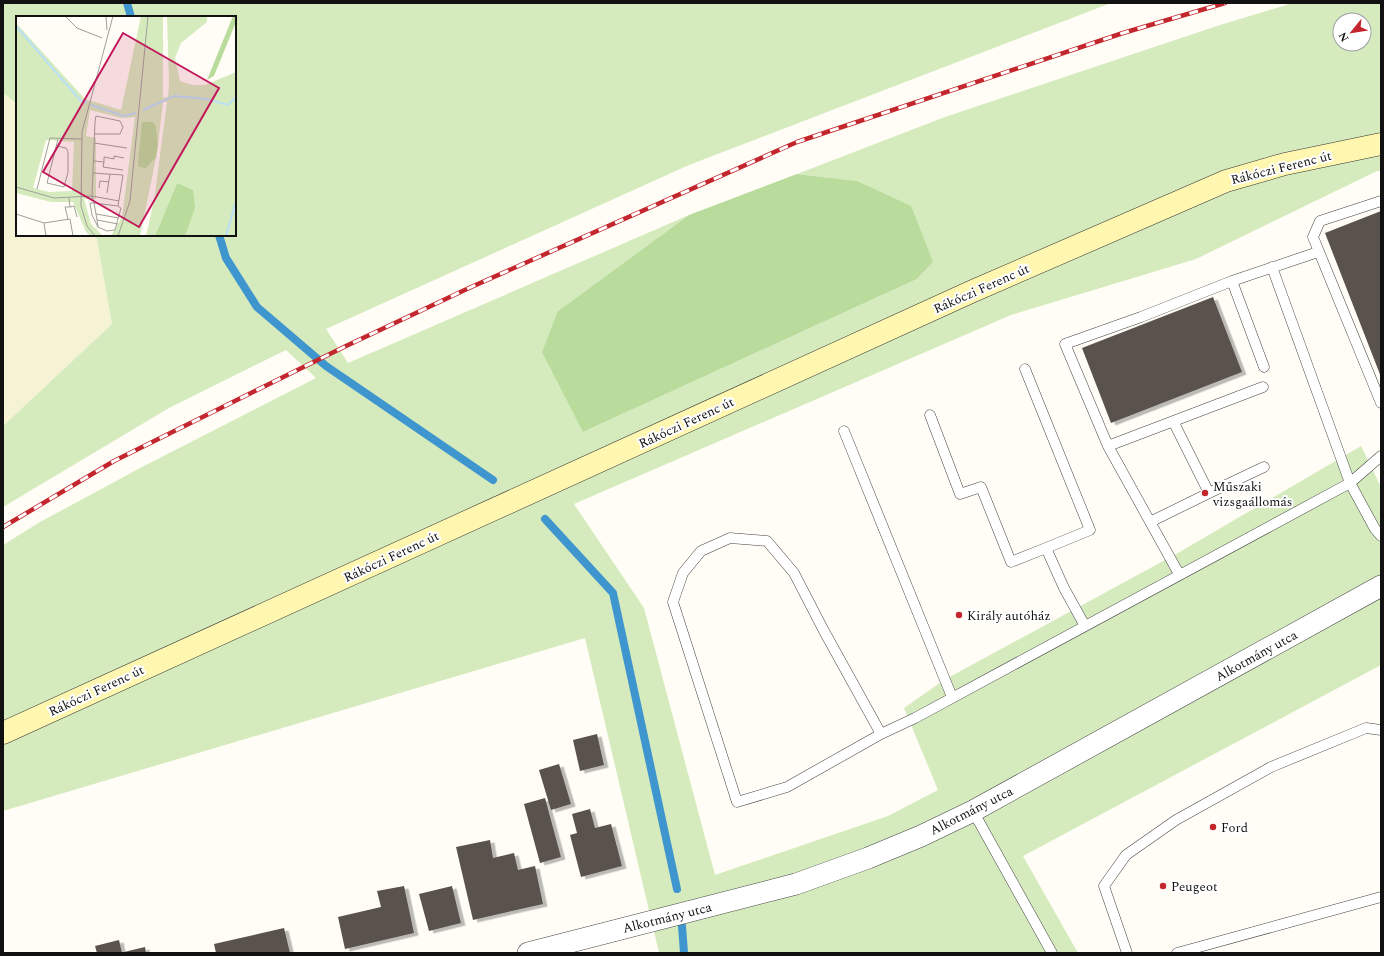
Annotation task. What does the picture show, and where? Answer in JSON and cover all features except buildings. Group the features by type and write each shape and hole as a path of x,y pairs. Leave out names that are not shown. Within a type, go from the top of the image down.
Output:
{"main road":[{"name":"Rákóczi Ferenc út","path":"3,733 974,291 1226,181 1285,164 1381,144"}],"street":[{"name":"Alkotmány utca","path":"528,953 796,884 921,836 973,811 1381,586"}],"lane":[{"path":"1381,201 1320,221 1313,237 1381,403"},
{"path":"1179,574 1108,446 1065,344 1141,317 1232,281 1318,252"},
{"path":"1272,267 1350,483 1381,536"},
{"path":"1232,281 1264,367"},
{"path":"930,415 960,494 981,487 1011,562 1090,530 1025,369"},
{"path":"1108,446 1263,387"},
{"path":"1173,421 1209,493"},
{"path":"844,431 952,698"},
{"path":"881,734 794,573 768,541 730,538 701,551 683,573 673,602 737,802 787,787 881,734 952,698 1179,574 1350,483 1381,456"},
{"path":"1150,522 1264,468"},
{"path":"1046,548 1064,588 1085,626"},
{"path":"1127,953 1104,886 1126,855 1176,820 1271,767 1366,728 1381,730"},
{"path":"973,811 1052,953"},
{"path":"1177,953 1381,897"}],"shaded area":[{"path":"3,93 16,103 16,236 96,236 112,324 3,426"}],"green space":[{"path":"3,3 1111,3 689,165 326,329 348,363 689,215 558,311 583,432 917,279 933,262 857,181 797,174 945,117 1217,26 1293,3 1381,3 1381,171 1377,171 1196,259 1011,315 574,504 644,608 715,875 888,816 938,790 904,708 944,680 1178,553 1361,446 1381,487 1381,665 1023,856 1078,953 659,953 585,638 3,811 3,545 40,522 144,466 316,378 286,350 169,408 3,507 3,426 112,324 96,236 236,236 236,16 16,16 16,103 3,93"},
{"path":"797,174 857,181 911,206 933,262 917,279 583,432 542,352 558,311 689,215"}],"waterway":[{"path":"127,3 131,16"},
{"path":"219,236 226,258 257,307 326,366 493,480"},
{"path":"545,519 613,593 677,889"},
{"path":"682,926 684,953"}],"railway":[{"path":"3,527 114,461 346,346 469,288 797,142 1123,33 1225,3"}],"place":[{"name":"Műszaki vizsgaállomás","path":"1205,493"},
{"name":"Király autóház","path":"959,615"},
{"name":"Ford","path":"1213,827"},
{"name":"Peugeot","path":"1163,886"}]}
